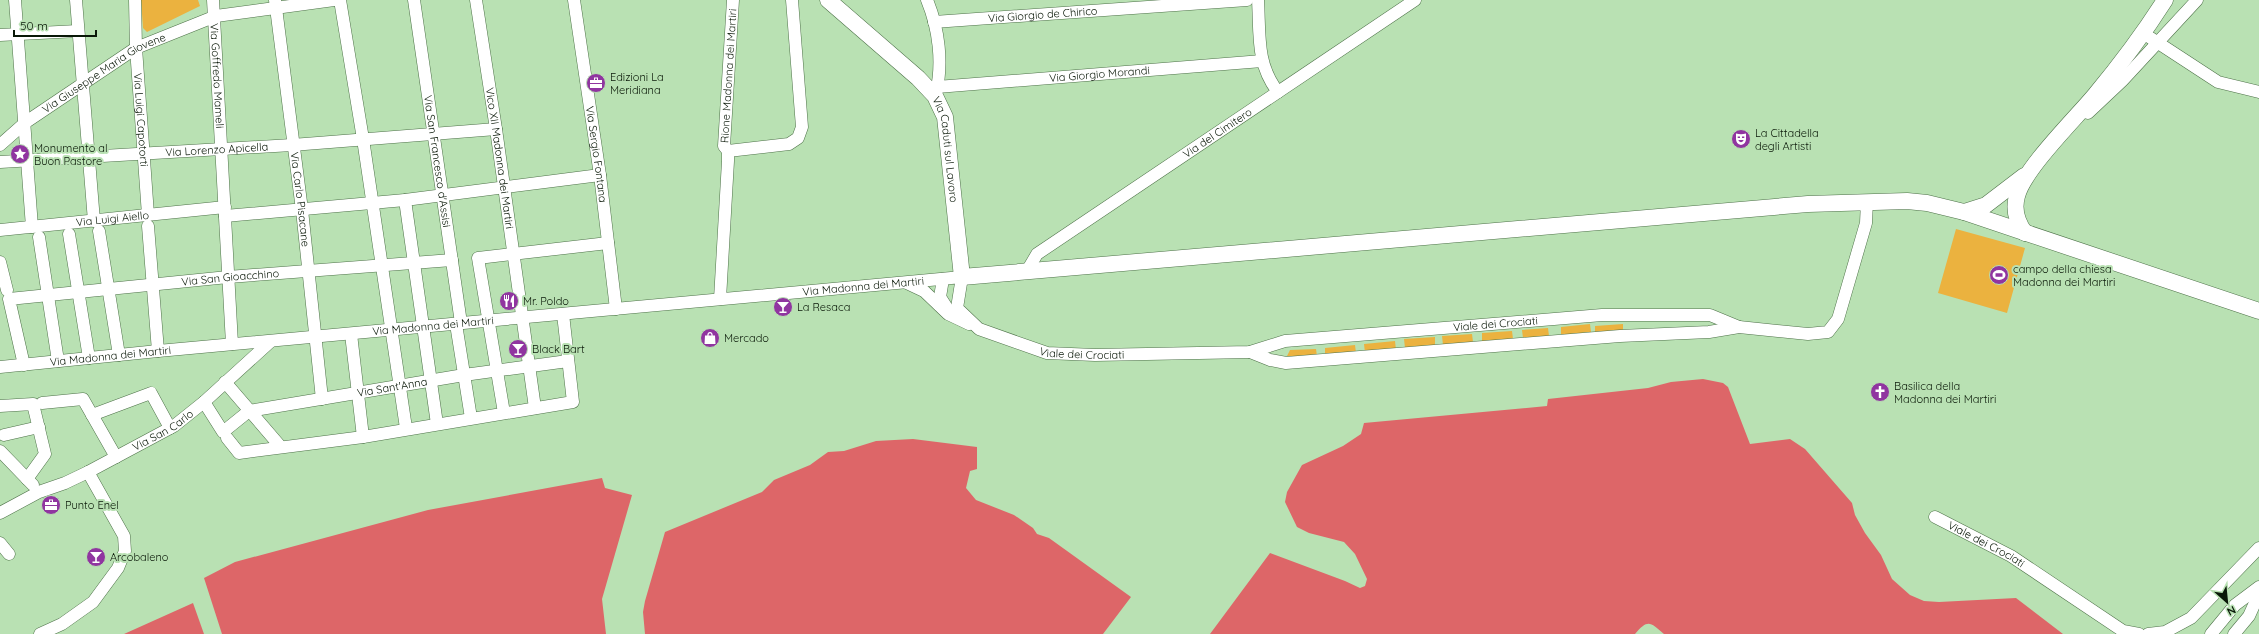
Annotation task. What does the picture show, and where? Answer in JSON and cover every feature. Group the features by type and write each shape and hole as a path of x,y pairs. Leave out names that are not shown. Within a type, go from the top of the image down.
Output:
{"main road":[{"path":"828,0 936,92"},
{"path":"1997,223 1994,213 1996,207 2013,193 2096,94 2143,32 2165,0"},
{"name":"Via Caduti sul Lavoro","path":"936,92 945,117 962,277"},
{"path":"1964,212 1986,205 2013,193"},
{"path":"2013,193 2016,215 2025,233"},
{"path":"962,277 1750,208 1867,201 1918,202 1964,212 2259,311"}],"street":[{"path":"15,0 16,34 26,122 35,232 48,295 58,361"},
{"path":"76,0 82,85 97,226 109,289 119,355"},
{"name":"Via Luigi Capotorti","path":"135,0 136,48 145,154 152,285 158,351"},
{"name":"Via Goffredo Mameli","path":"213,0 216,16 232,344"},
{"name":"Via Giuseppe Maria Giovene","path":"0,145 26,122 136,48 216,16 276,3 334,0"},
{"path":"340,0 363,138 380,266 398,386 406,428"},
{"name":"Via San Francesco d'Assisi","path":"414,0 452,260 464,375 471,418"},
{"name":"Vico XII Madonna dei Martiri","path":"476,0 496,129 535,408"},
{"name":"Via Sergio Fontana","path":"574,0 600,175 616,309"},
{"name":"Rione Madonna dei Martiri","path":"720,299 728,151 724,146 733,0"},
{"name":"Rione Madonna dei Martiri","path":"728,151 789,144 798,138 802,127 792,0"},
{"name":"Via Caduti sul Lavoro","path":"927,0 934,22 939,49 940,76 936,92"},
{"name":"Via Giorgio de Chirico","path":"934,22 1247,0"},
{"path":"1258,0 1262,61 1268,78 1278,92"},
{"name":"Via del Cimitero","path":"1027,271 1037,254 1415,0"},
{"path":"2050,147 2122,81 2197,0"},
{"name":"Via Carlo Pisacane","path":"276,3 292,144 302,210 307,272 322,399"},
{"path":"0,35 78,31"},
{"path":"2143,32 2218,82 2259,92"},
{"name":"Via Giorgio Morandi","path":"936,92 1262,61"},
{"name":"Via Lorenzo Apicella","path":"0,162 89,158 363,138 434,135 496,129"},
{"name":"Via Luigi Aiello","path":"0,230 35,232 225,212 302,210 504,189 600,175"},
{"path":"405,200 437,424"},
{"name":"Viale dei Crociati","path":"1250,352 1270,360 1286,363 1620,336 1709,332 1739,327 1808,334 1828,332 1838,319 1866,223 1867,201"},
{"path":"69,234 89,358"},
{"path":"504,413 478,258 608,243"},
{"name":"Via San Gioacchino","path":"8,295 48,295 228,277 452,260"},
{"path":"0,262 24,365"},
{"name":"Via Madonna dei Martiri","path":"0,367 232,344 270,342 962,277"},
{"name":"Viale dei Crociati","path":"962,277 957,308 979,329 1047,353 1102,355 1250,352 1285,340 1602,315 1710,315 1739,327"},
{"path":"942,279 940,297 952,316"},
{"path":"906,283 924,291 952,316 979,329"},
{"path":"204,402 238,453 280,446 362,437 406,428 573,402 563,314"},
{"path":"351,334 362,437"},
{"name":"Via San Carlo","path":"0,513 39,492 65,483 88,472 170,428 204,402 270,342"},
{"name":"Via Sant'Anna","path":"225,435 249,411 464,375 568,361"},
{"path":"225,382 280,446"},
{"path":"92,415 151,393 170,428"},
{"path":"42,403 83,399 116,457"},
{"path":"0,406 33,404 45,454 27,480"},
{"path":"4,436 39,428"},
{"path":"0,451 39,492"},
{"path":"40,634 74,617 93,602 118,568 125,552 124,536 88,472"},
{"name":"Viale dei Crociati","path":"1935,517 2011,556 2123,631 2139,634"},
{"path":"0,542 9,554"},
{"path":"2148,634 2165,632 2191,618 2259,548"},
{"path":"2211,634 2235,605 2259,587"},
{"path":"2234,634 2249,616 2259,594"}],"shaded area":[{"path":"141,0 198,0 200,6 147,32 143,28"},
{"path":"1956,229 2025,248 2007,313 1938,293"},
{"path":"1590,324 1591,332 1561,335 1561,327"},
{"path":"1623,324 1623,331 1595,332 1595,326"},
{"path":"1548,328 1549,336 1523,338 1522,330"},
{"path":"1512,331 1513,339 1482,342 1482,333"},
{"path":"1472,334 1473,342 1443,345 1442,336"},
{"path":"1435,337 1435,346 1405,348 1404,339"},
{"path":"1395,341 1396,350 1365,353 1364,344"},
{"path":"1355,345 1356,353 1325,355 1325,348"},
{"path":"1316,349 1317,356 1287,356 1290,350"},
{"path":"1703,379 1723,383 1728,387 1750,444 1790,439 1805,449 1852,503 1855,515 1865,533 1881,555 1892,579 1910,595 1924,601 1939,602 2016,598 2063,634 1664,634 1652,625 1646,624 1635,634 1210,634 1270,553 1360,588 1365,586 1367,579 1355,554 1344,542 1309,533 1297,527 1285,502 1287,492 1302,465 1343,446 1361,434 1364,423 1547,406 1548,399 1648,388 1671,382"},
{"path":"913,439 977,447 977,469 970,471 966,488 976,500 1014,515 1033,528 1037,534 1049,538 1131,597 1103,634 645,634 643,612 645,601 665,532 762,492 774,480 810,465 828,452 844,451 876,441"},
{"path":"602,478 605,488 632,495 602,599 606,634 222,634 204,578 235,562 428,510"},
{"path":"193,603 204,634 124,634"}],"place":[{"name":"Edizioni La Meridiana","path":"596,83"},
{"name":"La Cittadella degli Artisti","path":"1741,139"},
{"name":"Monumento al Buon Pastore","path":"20,154"},
{"name":"campo della chiesa Madonna dei Martiri","path":"1999,275"},
{"name":"Mr. Poldo","path":"509,301"},
{"name":"La Resaca","path":"783,307"},
{"name":"Mercado","path":"710,338"},
{"name":"Black Bart","path":"518,349"},
{"name":"Basilica della Madonna dei Martiri","path":"1880,392"},
{"name":"Punto Enel","path":"51,505"},
{"name":"Arcobaleno","path":"96,557"}]}
